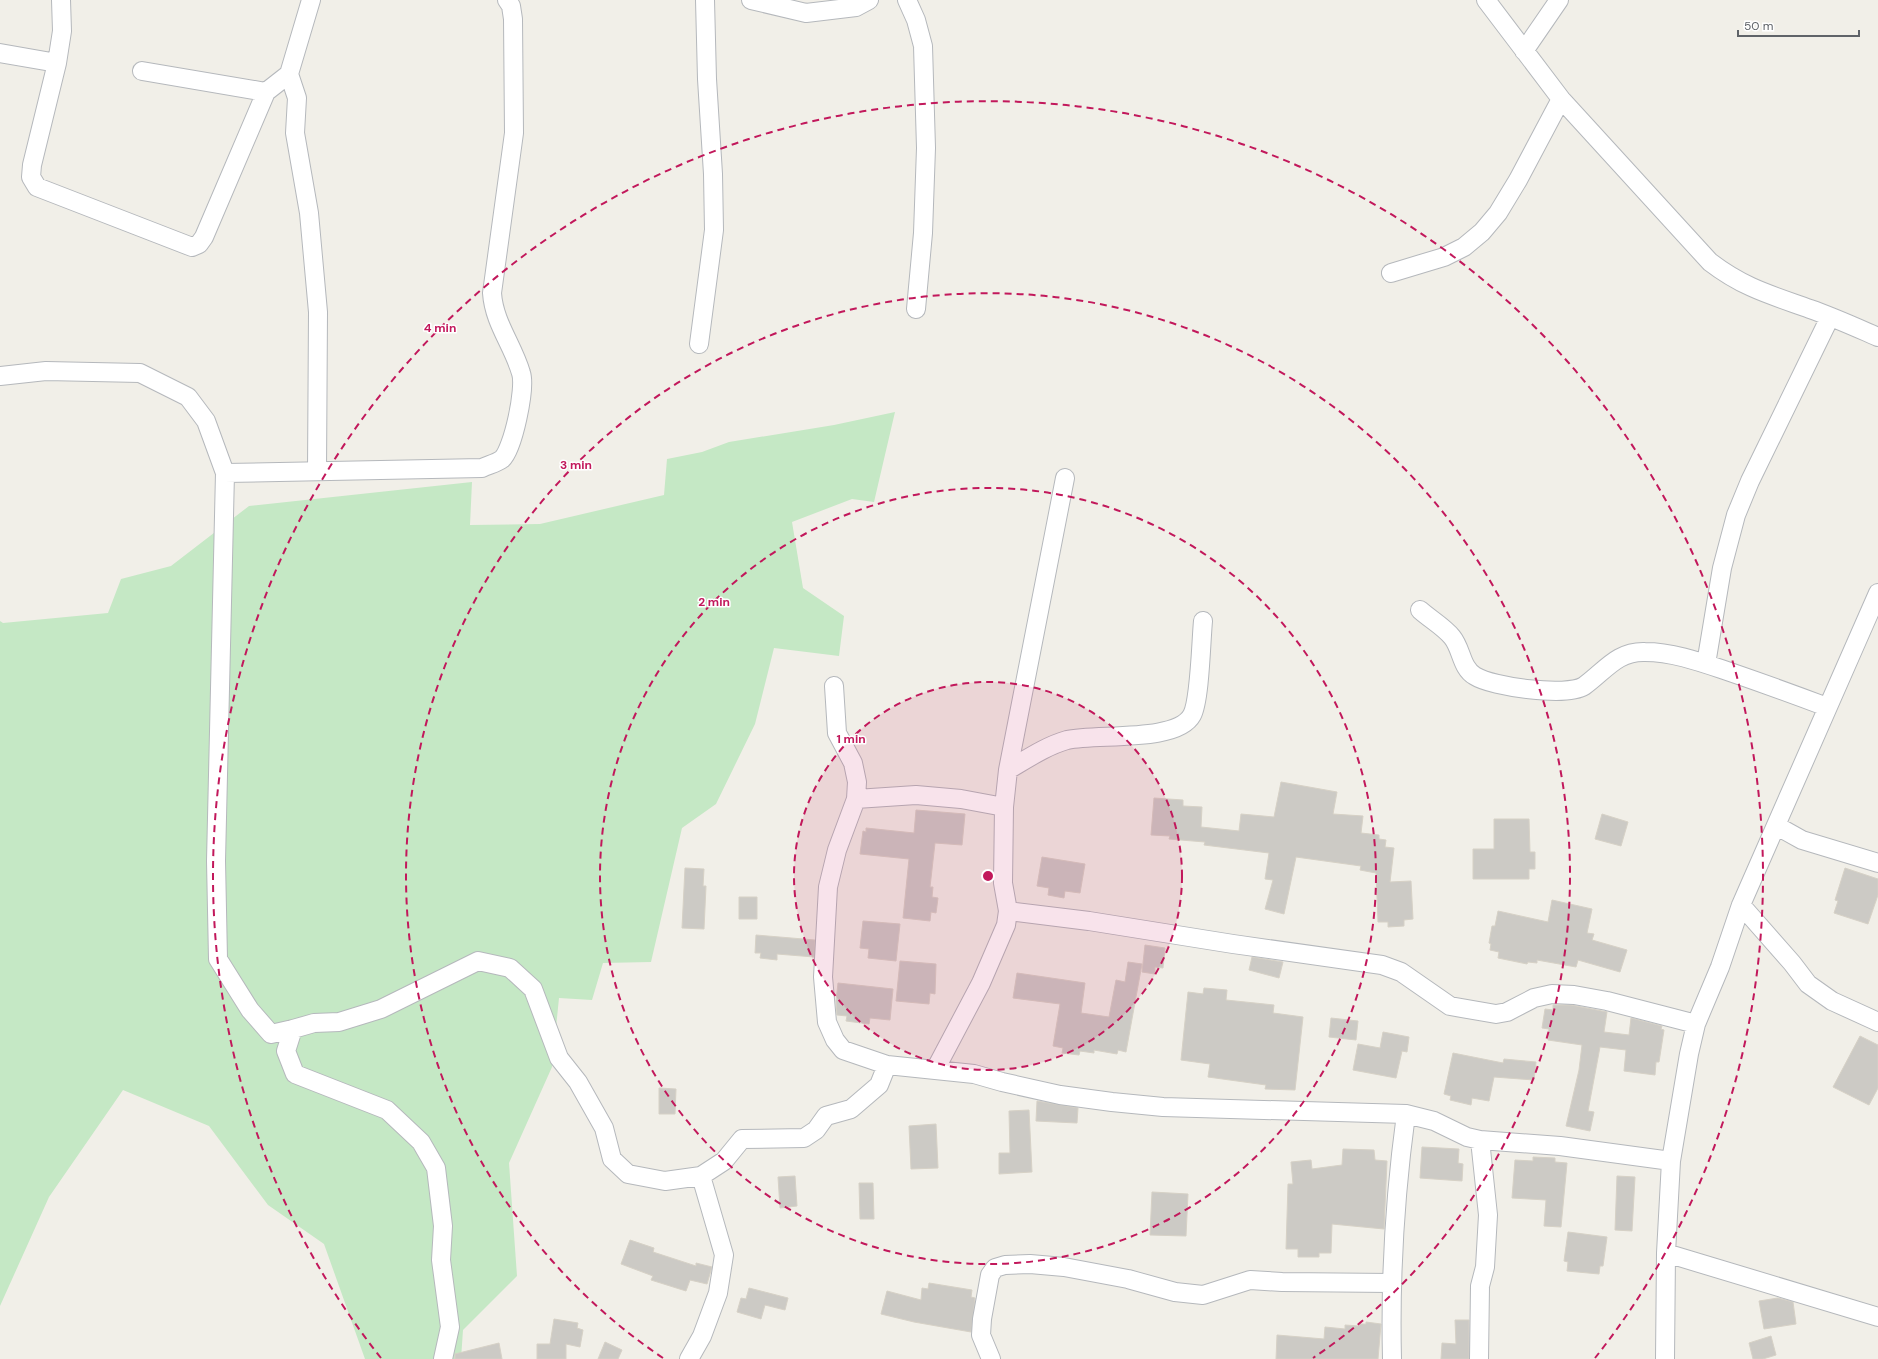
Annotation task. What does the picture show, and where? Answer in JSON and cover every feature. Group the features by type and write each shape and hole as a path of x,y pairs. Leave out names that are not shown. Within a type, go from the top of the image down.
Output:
{"street":[{"path":"61,0 62,31 57,64 32,165 31,177 37,187 192,247 199,244 204,237 266,92 289,74"},
{"path":"311,0 289,74 297,98 296,133 309,213 318,312 318,471"},
{"path":"225,473 482,468 502,459 513,438 521,392 522,375 493,308 492,292 514,132 513,19 511,6 507,0"},
{"path":"699,344 714,230 705,0"},
{"path":"751,0 806,14 856,7 869,0"},
{"path":"907,0 916,20 923,46 926,148 923,233 916,309"},
{"path":"1486,0 1561,99 1710,262 1729,277 1750,287 1878,337"},
{"path":"1524,51 1559,0"},
{"path":"0,53 57,64"},
{"path":"142,71 266,92"},
{"path":"1391,273 1444,257 1464,246 1482,232 1498,213 1518,180 1561,99"},
{"path":"1706,664 1722,568 1736,515 1750,481 1830,317"},
{"path":"0,376 46,371 140,374 188,397 206,421 225,473 216,861 218,959 250,1010 271,1034 325,1021 339,1022 381,1009 478,962 510,968 532,989 559,1058 578,1082 604,1128 612,1160 628,1174 666,1181 701,1176 724,1162 742,1139 804,1138 816,1130 826,1116 851,1108 879,1085 886,1065"},
{"path":"935,1070 981,982 1006,925 1008,911 1003,883 1004,807 1008,770 1065,478"},
{"path":"1665,1359 1666,1253 1671,1161 1689,1054 1696,1024 1720,967 1741,905 1777,826 1827,707 1878,592"},
{"path":"1420,610 1452,638 1465,665 1474,676 1507,687 1550,690 1570,690 1582,687 1615,660 1629,652 1646,652 1675,655 1706,664 1827,707"},
{"path":"1008,770 1043,749 1068,740 1162,732 1182,726 1192,715 1195,702 1203,621"},
{"path":"834,686 837,732 853,763 857,782 856,799 838,850 828,887 823,977 827,1022 835,1040 843,1050 886,1065 974,1074 1060,1095 1163,1107 1406,1114 1434,1121 1467,1137 1480,1140 1560,1146 1671,1161"},
{"path":"856,799 916,796 961,799 1004,807"},
{"path":"1777,826 1802,840 1878,863"},
{"path":"1741,905 1792,963 1808,984 1832,1001 1878,1022"},
{"path":"1008,911 1089,921 1233,944 1382,965 1401,972 1450,1006 1482,1012 1496,1014 1507,1012 1534,998 1552,994 1574,995 1607,1001 1696,1024"},
{"path":"293,1029 286,1051 294,1074 388,1110 421,1142 436,1168 443,1226 441,1260 450,1326 443,1359"},
{"path":"1392,1359 1392,1283 1398,1177 1406,1114"},
{"path":"1480,1140 1488,1215 1485,1267 1480,1286 1480,1359"},
{"path":"689,1359 702,1336 718,1293 724,1254 701,1176"},
{"path":"1666,1253 1878,1317"},
{"path":"991,1359 982,1335 982,1319 990,1275 996,1268 1005,1265 1030,1264 1064,1267 1128,1279 1175,1292 1203,1295 1250,1280 1282,1282 1392,1283"}],"green space":[{"path":"895,412 874,502 852,499 792,522 803,588 844,616 839,656 774,648 755,724 716,804 682,828 651,962 603,963 592,1000 559,998 552,1067 509,1163 517,1276 463,1330 461,1359 365,1359 324,1244 268,1205 209,1126 123,1090 49,1197 0,1306 0,621 3,623 108,613 121,579 171,566 249,506 472,482 470,525 540,524 664,495 667,459 702,452 729,442 834,425"}],"building":[{"path":"1281,782 1337,792 1333,814 1363,816 1361,833 1379,835 1379,839 1386,840 1385,847 1394,848 1390,882 1411,881 1413,919 1404,920 1404,926 1388,927 1388,922 1378,922 1376,873 1360,870 1361,866 1296,857 1284,914 1265,909 1273,880 1265,879 1269,853 1204,845 1205,842 1169,839 1170,836 1151,835 1154,798 1183,800 1183,806 1202,807 1201,827 1239,831 1241,814 1274,817"},
{"path":"916,810 965,814 962,845 935,843 930,887 933,887 932,897 938,898 936,913 931,912 930,921 903,918 909,859 860,854 863,831 866,832 866,828 914,833"},
{"path":"1602,814 1628,822 1621,846 1595,839"},
{"path":"1494,819 1529,819 1530,852 1535,852 1535,869 1529,869 1529,879 1473,879 1473,849 1494,849"},
{"path":"1042,857 1085,864 1080,893 1065,891 1064,898 1048,895 1049,888 1037,886"},
{"path":"685,868 704,869 703,886 706,886 704,929 682,928"},
{"path":"1845,868 1878,879 1878,895 1868,924 1834,913 1838,901 1835,900"},
{"path":"739,897 757,897 757,919 739,919"},
{"path":"1552,900 1592,909 1587,933 1594,934 1592,940 1627,950 1620,972 1578,960 1576,967 1537,960 1537,963 1528,962 1527,964 1498,958 1499,952 1490,950 1491,944 1489,943 1492,926 1495,926 1498,911 1548,922"},
{"path":"863,921 900,924 896,961 868,958 869,949 860,948"},
{"path":"756,935 815,940 814,957 777,954 777,960 760,958 761,953 755,953"},
{"path":"1145,945 1165,948 1163,968 1155,967 1155,974 1142,972"},
{"path":"1252,957 1283,962 1279,978 1249,970"},
{"path":"900,961 936,964 935,994 930,993 929,1004 896,1001"},
{"path":"1128,962 1142,964 1126,1052 1118,1050 1117,1054 1094,1050 1094,1053 1080,1051 1079,1055 1062,1053 1063,1048 1053,1046 1060,1004 1013,998 1017,973 1085,983 1081,1013 1109,1017 1116,980 1125,982"},
{"path":"838,983 893,989 890,1020 870,1018 869,1024 846,1021 847,1016 837,1015 836,1001"},
{"path":"1204,988 1227,990 1226,1000 1274,1005 1273,1013 1303,1017 1295,1090 1265,1089 1266,1085 1208,1077 1210,1064 1181,1060 1188,992 1203,994"},
{"path":"1553,1005 1571,1005 1607,1012 1604,1032 1629,1035 1631,1018 1662,1026 1661,1029 1664,1030 1659,1062 1656,1062 1655,1075 1624,1071 1626,1050 1600,1047 1588,1111 1594,1112 1590,1131 1566,1126 1579,1070 1582,1045 1548,1040 1549,1029 1542,1028 1545,1009 1553,1010"},
{"path":"1331,1018 1358,1021 1356,1040 1329,1037"},
{"path":"1383,1032 1409,1037 1407,1052 1402,1051 1396,1078 1353,1070 1358,1044 1380,1048"},
{"path":"1860,1036 1878,1045 1878,1088 1869,1105 1833,1087"},
{"path":"1453,1053 1503,1063 1504,1059 1536,1062 1534,1080 1494,1077 1489,1101 1472,1098 1471,1105 1450,1100 1451,1096 1444,1094"},
{"path":"659,1088 676,1089 675,1114 659,1114"},
{"path":"1037,1101 1078,1108 1077,1123 1036,1121"},
{"path":"1029,1110 1032,1172 999,1174 999,1153 1010,1153 1009,1111"},
{"path":"936,1124 938,1168 911,1169 909,1126"},
{"path":"1422,1147 1459,1149 1458,1163 1463,1164 1462,1181 1420,1178"},
{"path":"1343,1149 1374,1150 1375,1160 1387,1161 1384,1229 1332,1224 1331,1253 1319,1253 1319,1257 1298,1257 1298,1249 1286,1249 1288,1184 1293,1184 1291,1162 1311,1160 1312,1169 1342,1165"},
{"path":"1533,1157 1555,1158 1555,1162 1567,1163 1561,1227 1544,1226 1546,1200 1512,1198 1515,1160 1533,1161"},
{"path":"795,1176 797,1206 780,1208 778,1177"},
{"path":"1617,1176 1635,1177 1632,1231 1615,1230"},
{"path":"859,1183 873,1183 874,1219 860,1219"},
{"path":"1152,1192 1188,1194 1186,1236 1150,1235"},
{"path":"1568,1232 1607,1237 1603,1266 1600,1266 1599,1274 1567,1271 1568,1262 1564,1261"},
{"path":"630,1240 654,1248 653,1252 696,1266 696,1263 712,1267 707,1284 690,1280 686,1291 651,1280 653,1276 621,1264"},
{"path":"929,1283 972,1290 971,1297 975,1298 971,1332 914,1322 881,1314 887,1291 921,1300 922,1288 928,1289"},
{"path":"749,1288 788,1298 785,1310 765,1305 761,1319 737,1312 741,1298 746,1299"},
{"path":"1778,1298 1793,1302 1796,1324 1764,1329 1759,1301"},
{"path":"554,1319 578,1323 577,1328 583,1330 580,1347 566,1344 566,1359 537,1359 537,1344 550,1344"},
{"path":"1455,1320 1469,1320 1469,1359 1441,1359 1442,1343 1456,1344"},
{"path":"1366,1322 1381,1324 1378,1359 1276,1359 1277,1335 1324,1339 1325,1327 1345,1329 1345,1325 1359,1326 1359,1324 1366,1324"},
{"path":"1771,1336 1776,1355 1763,1359 1753,1359 1749,1343"},
{"path":"605,1342 622,1350 618,1359 598,1359"},
{"path":"499,1343 502,1359 455,1359 455,1354"}]}
